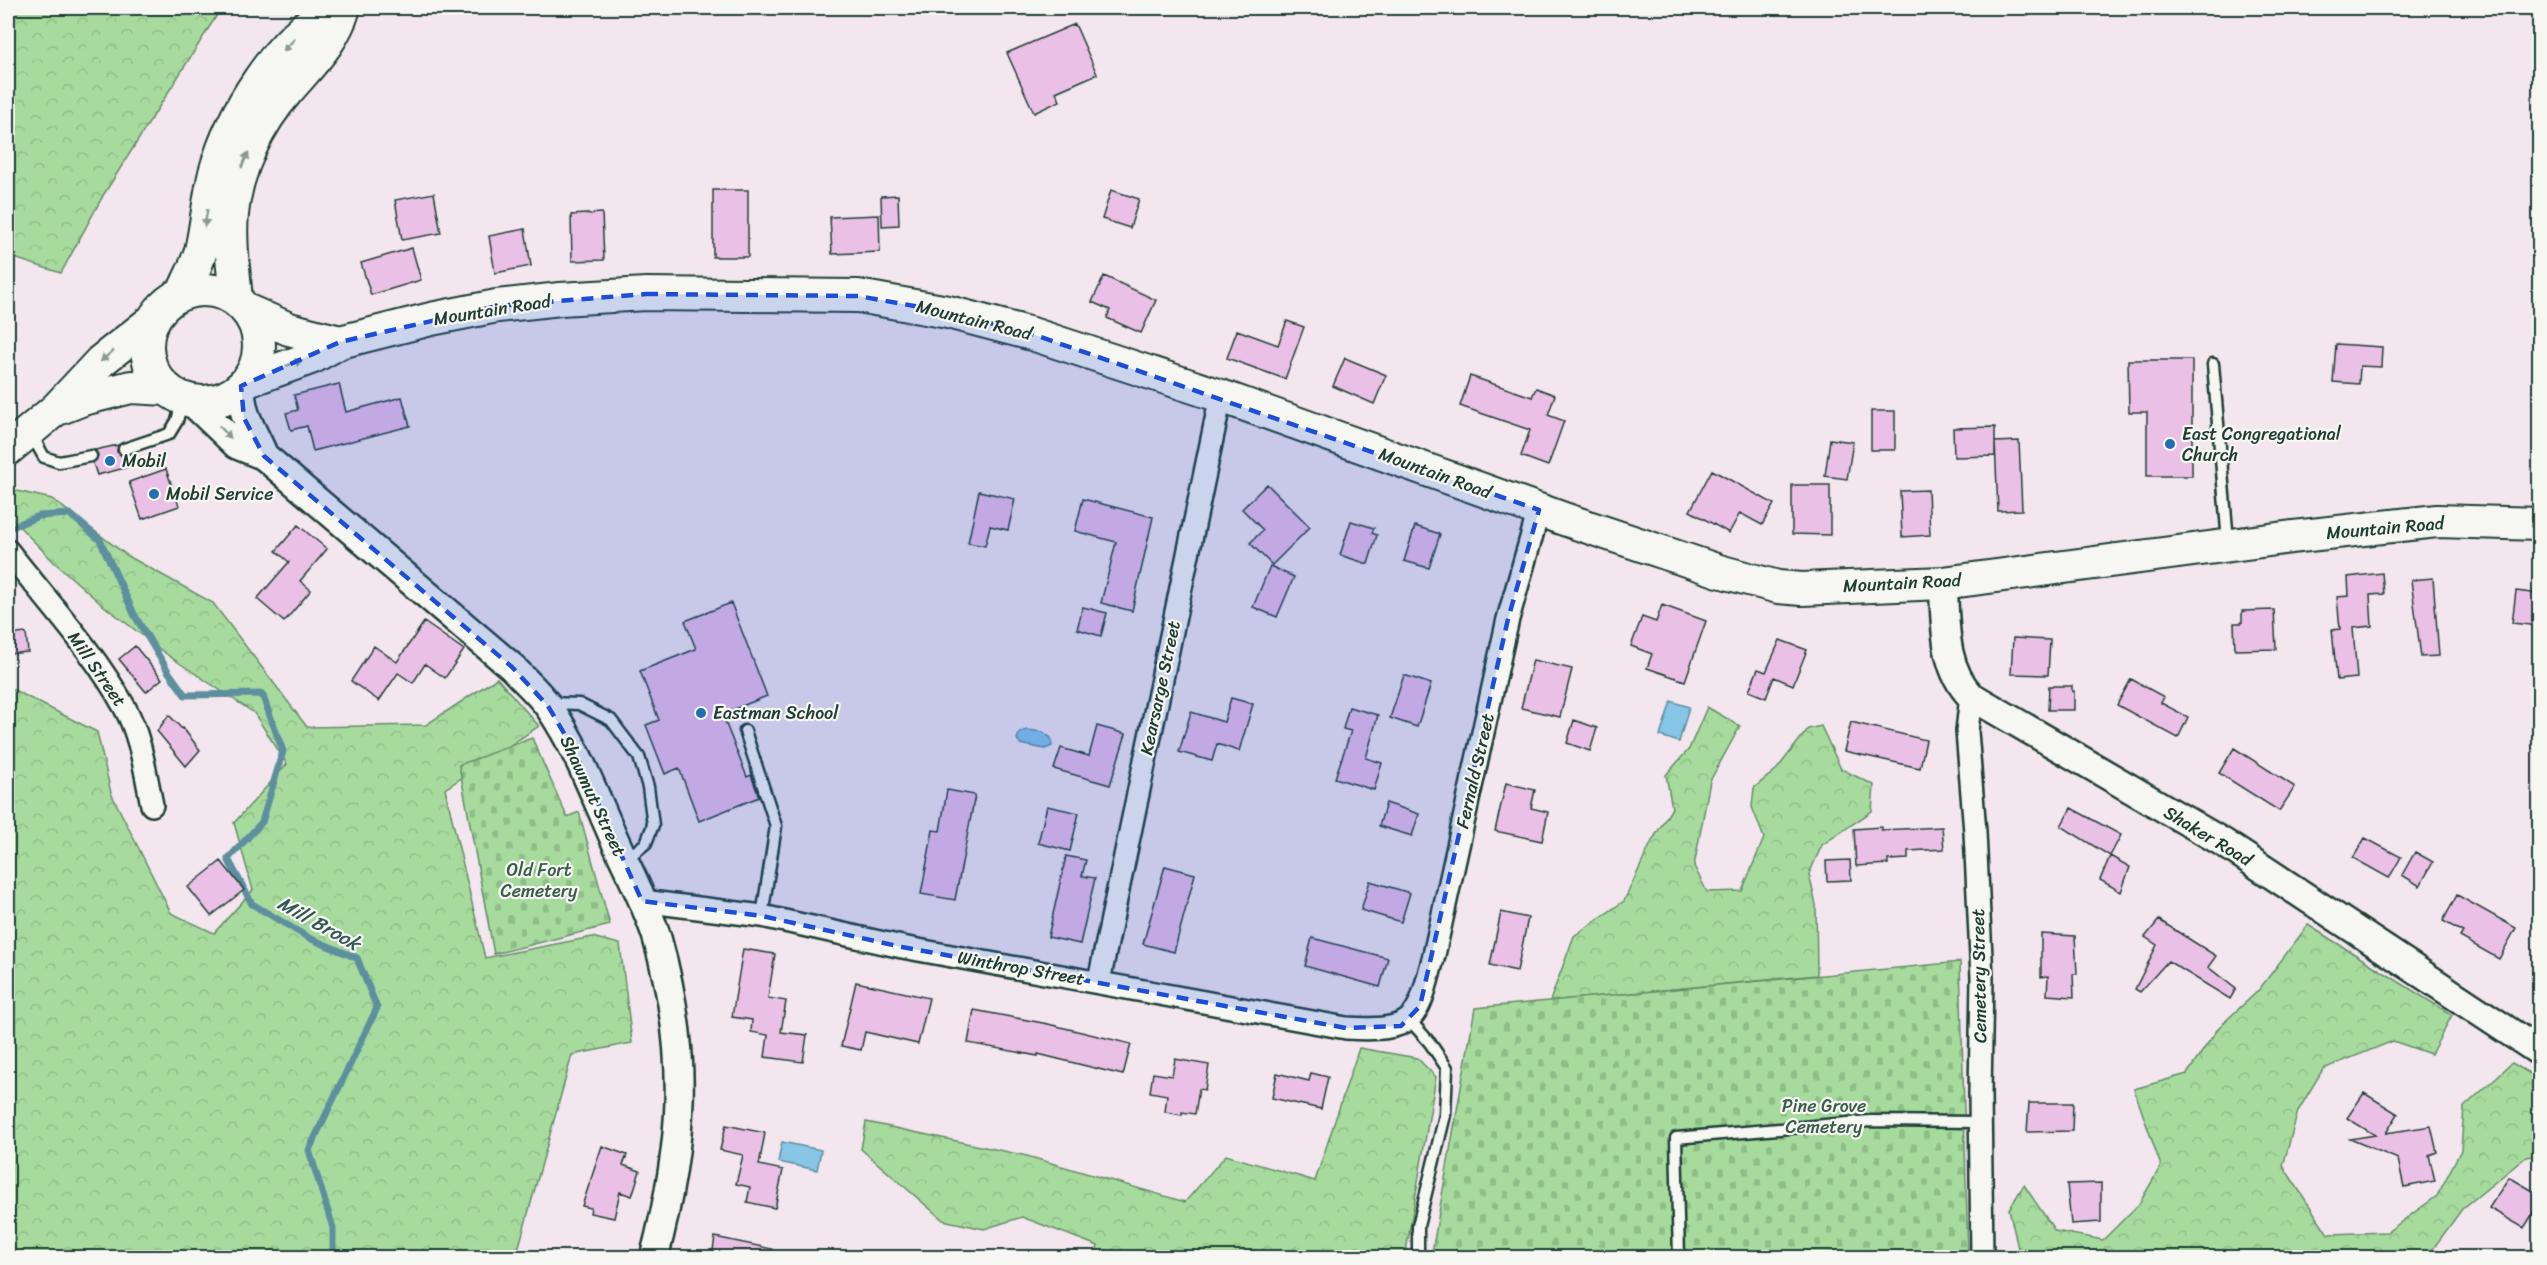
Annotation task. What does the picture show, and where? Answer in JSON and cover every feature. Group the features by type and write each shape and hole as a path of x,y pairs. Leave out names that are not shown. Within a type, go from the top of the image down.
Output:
{"main road":[{"path":"183,293 202,248 216,172 239,115 252,90 302,30 334,8"},
{"path":"56,409 83,399 131,387 216,400 227,396 244,383 256,365 259,346 256,328 242,306 232,212 241,169 267,119 286,91 329,43 339,26 344,8"},
{"path":"19,440 56,409 101,361 153,320 171,299 183,293 213,290 242,306"},
{"name":"Mountain Road","path":"244,383 313,357 340,342 431,319 497,306 560,299 646,294 858,296 948,312 1032,334 1221,396 1719,572 1778,587 1802,589 1943,583 2228,545 2437,521 2540,524"},
{"name":"Mountain Road","path":"242,306 288,328 340,342"},
{"path":"153,320 147,338 148,357 155,374 180,396"}],"street":[{"name":"Shawmut Street","path":"244,383 244,418 256,436 264,456"},
{"name":"Shawmut Street","path":"180,396 237,445 264,456 512,667 545,703 575,752 656,937 675,1013 680,1065 680,1118 674,1170 654,1257"},
{"name":"Kearsarge Street","path":"1099,981 1221,396"},
{"name":"Fernald Street","path":"1405,1022 1420,1006 1434,955 1508,619 1539,510"},
{"name":"Mill Street","path":"8,551 100,669 126,709 139,743 152,805"},
{"name":"Shaker Road","path":"1943,583 1949,658 1960,684 1971,696 2224,843 2540,1053"},
{"name":"Cemetery Street","path":"1971,696 1967,731 1975,832 1982,978 1980,1122 1982,1257"},
{"name":"Winthrop Street","path":"642,901 762,916 902,947 1099,981 1346,1028 1373,1029 1405,1022"}],"lane":[{"path":"2213,364 2228,545"},
{"path":"124,449 169,434 177,421 180,396"},
{"path":"19,440 44,457 59,462 91,456"},
{"path":"545,703 579,704 611,720 639,757 648,787 654,825 646,843 624,861"},
{"path":"745,731 776,826 762,916"},
{"path":"1405,1022 1430,1043 1447,1068 1445,1115 1418,1226 1418,1257"},
{"path":"1679,1257 1676,1138 1870,1122 1980,1122"}],"highlighted area":[{"path":"646,294 858,296 948,312 1032,334 1539,510 1508,619 1420,1006 1401,1026 1346,1028 902,947 762,916 642,901 575,752 548,706 512,667 264,456 244,418 241,386 340,342 497,306"}],"green space":[{"path":"8,8 218,8 217,15 104,194 61,273 8,256"},
{"path":"8,489 52,499 128,556 213,603 307,727 426,725 497,678 539,726 445,789 485,958 592,937 620,944 632,1043 572,1055 516,1257 8,1257 8,687 97,732 111,793 171,913 214,933 253,890 234,823 287,764 254,713 169,656 100,603 54,562 8,515"},
{"path":"1707,707 1740,726 1710,781 1694,866 1707,892 1742,891 1764,838 1752,807 1754,788 1777,769 1808,729 1821,726 1841,769 1874,785 1872,811 1822,845 1809,874 1816,905 1817,975 1550,1001 1574,936 1624,901 1652,841 1672,808 1666,775 1689,749"},
{"name":"Old Fort Cemetery","path":"532,738 567,817 579,812 610,925 494,954 459,765"},
{"path":"2308,925 2452,1015 2431,1054 2393,1041 2323,1069 2298,1111 2283,1166 2328,1234 2387,1232 2437,1196 2461,1150 2464,1107 2512,1063 2539,1079 2539,1155 2526,1157 2462,1209 2427,1257 2020,1257 2009,1209 2024,1185 2055,1231 2103,1240 2139,1204 2161,1166 2134,1089 2187,1074 2219,1027 2258,991"},
{"name":"Pine Grove Cemetery","path":"1960,962 1968,1257 1431,1258 1475,1008"},
{"path":"1359,1048 1417,1058 1436,1077 1405,1257 1095,1257 1098,1246 1022,1217 984,1229 943,1220 861,1149 866,1122 1027,1156 1185,1202 1226,1155 1315,1181"}],"water":[{"path":"1671,701 1689,707 1679,742 1660,736"},
{"path":"1027,730 1043,732 1051,738 1052,746 1045,749 1020,744 1017,739 1020,732"},
{"path":"782,1142 821,1150 817,1170 778,1162"}],"building":[{"path":"1075,24 1097,74 1056,92 1060,101 1034,113 1007,53"},
{"path":"713,190 748,190 748,257 713,257"},
{"path":"1111,190 1139,199 1130,228 1102,219"},
{"path":"434,193 441,233 402,240 395,200"},
{"path":"898,195 899,225 882,226 881,196"},
{"path":"602,213 604,260 572,261 571,215"},
{"path":"879,215 880,252 832,254 830,217"},
{"path":"525,229 531,266 495,273 489,236"},
{"path":"412,248 421,280 371,295 361,263"},
{"path":"1104,276 1156,300 1141,333 1107,318 1110,310 1092,302"},
{"path":"1287,321 1304,327 1285,379 1227,358 1237,330 1278,345"},
{"path":"2336,344 2382,347 2381,367 2360,366 2359,384 2333,382"},
{"path":"1345,358 1386,375 1374,404 1333,386"},
{"name":"East Congregational Church","path":"2128,360 2192,360 2192,476 2147,476 2147,412 2129,412"},
{"path":"1470,376 1532,397 1536,388 1555,395 1548,415 1564,421 1548,466 1521,456 1530,430 1460,406"},
{"path":"339,384 346,412 402,397 410,426 313,451 307,426 291,430 286,413 298,410 294,395"},
{"path":"1871,411 1895,411 1895,450 1871,450"},
{"path":"1995,427 1995,456 1954,457 1953,428"},
{"path":"1830,439 1853,442 1847,479 1825,476"},
{"path":"2019,441 2022,510 1998,511 1995,442"},
{"name":"Mobil","path":"118,445 117,452 126,456 129,467 97,475 93,463 98,455 95,450"},
{"name":"Mobil Service","path":"166,469 179,506 142,519 129,482"},
{"path":"1712,470 1774,504 1762,525 1740,513 1729,533 1690,511"},
{"path":"1267,484 1310,527 1272,565 1250,543 1263,530 1242,509"},
{"path":"1792,485 1830,485 1830,535 1792,534"},
{"path":"1928,490 1930,535 1902,537 1900,491"},
{"path":"979,491 1015,499 1008,530 990,526 985,546 968,543"},
{"path":"1083,499 1153,517 1132,611 1101,603 1116,542 1075,531"},
{"path":"1351,521 1374,528 1372,533 1377,535 1368,564 1340,555"},
{"path":"298,525 327,549 300,581 311,590 284,622 257,599 289,562 276,551"},
{"path":"1415,526 1440,534 1429,568 1404,561"},
{"path":"1270,566 1294,577 1277,617 1253,607"},
{"path":"2382,573 2384,594 2370,595 2372,626 2353,628 2357,678 2337,680 2332,630 2340,629 2337,597 2349,596 2348,577"},
{"path":"2433,578 2439,656 2421,657 2411,580"},
{"path":"2516,591 2540,594 2540,626 2512,623"},
{"name":"Eastman School","path":"731,603 767,696 722,714 747,777 751,775 759,797 699,821 679,768 665,774 646,725 659,720 640,671 696,649 685,621"},
{"path":"1662,605 1706,621 1685,681 1647,668 1652,654 1631,646 1642,617 1656,622"},
{"path":"1083,607 1107,613 1101,636 1077,629"},
{"path":"2274,610 2276,649 2235,650 2234,623 2242,623 2242,611"},
{"path":"424,622 464,650 445,678 425,664 413,683 398,673 379,701 351,681 374,646 397,662"},
{"path":"26,633 28,652 8,654 8,635"},
{"path":"2013,638 2050,640 2048,675 2011,674"},
{"path":"1780,640 1807,650 1793,685 1774,677 1766,698 1749,691 1758,669 1766,672"},
{"path":"135,646 162,679 146,692 119,659"},
{"path":"1533,660 1572,669 1560,717 1521,708"},
{"path":"1404,675 1431,684 1417,727 1390,718"},
{"path":"2131,679 2164,697 2161,703 2188,717 2178,738 2117,705"},
{"path":"2049,686 2072,686 2074,710 2048,710"},
{"path":"1231,698 1253,704 1239,751 1217,744 1212,761 1179,752 1191,712 1224,722"},
{"path":"1349,707 1378,715 1366,758 1382,763 1374,790 1335,778 1351,731 1343,729"},
{"path":"169,715 183,728 200,750 186,766 157,731"},
{"path":"1574,720 1597,728 1590,751 1567,743"},
{"path":"1851,722 1926,740 1920,768 1844,751"},
{"path":"1097,726 1126,734 1110,785 1054,769 1061,748 1089,756"},
{"path":"2234,748 2295,787 2279,811 2219,773"},
{"path":"1506,783 1535,790 1531,808 1548,812 1542,841 1495,831"},
{"path":"947,790 975,795 955,900 921,894 933,830 940,831"},
{"path":"1386,803 1419,814 1412,836 1379,826"},
{"path":"1047,806 1079,813 1070,851 1038,843"},
{"path":"2071,808 2121,835 2110,856 2061,826"},
{"path":"1881,827 1881,830 1942,827 1944,849 1908,851 1908,859 1888,860 1888,864 1856,866 1854,829"},
{"path":"2365,838 2401,857 2389,878 2353,858"},
{"path":"2415,852 2433,862 2420,886 2402,875"},
{"path":"1066,856 1086,860 1082,876 1095,878 1080,944 1048,937"},
{"path":"2110,856 2130,867 2121,892 2100,880"},
{"path":"1850,860 1851,880 1827,881 1826,861"},
{"path":"221,861 244,890 211,916 188,887"},
{"path":"1165,866 1195,874 1174,952 1143,944"},
{"path":"1370,881 1410,893 1401,922 1361,910"},
{"path":"2457,895 2516,928 2499,959 2460,937 2463,932 2443,921"},
{"path":"1501,912 1528,918 1517,971 1490,965"},
{"path":"2159,920 2216,956 2208,967 2236,989 2230,999 2168,961 2140,992 2135,989 2157,945 2145,937"},
{"path":"2041,934 2075,936 2077,974 2073,974 2074,997 2047,995 2048,976 2041,977"},
{"path":"1312,938 1388,958 1380,987 1305,966"},
{"path":"743,949 775,954 768,998 786,1001 781,1032 807,1035 803,1062 765,1057 768,1035 751,1032 752,1020 732,1017"},
{"path":"856,982 929,998 918,1044 865,1032 861,1050 841,1046"},
{"path":"974,1010 1048,1024 1131,1044 1123,1075 1038,1054 1038,1056 968,1043"},
{"path":"1175,1059 1209,1065 1205,1090 1199,1089 1195,1114 1182,1112 1182,1115 1165,1112 1167,1095 1150,1092 1153,1073 1172,1076"},
{"path":"1277,1073 1309,1081 1311,1073 1328,1077 1321,1109 1272,1098"},
{"path":"2364,1093 2398,1114 2386,1133 2431,1126 2437,1152 2429,1155 2435,1181 2404,1187 2398,1159 2350,1139 2375,1135 2347,1118"},
{"path":"2029,1103 2073,1103 2072,1131 2027,1132"},
{"path":"726,1125 765,1133 759,1165 783,1170 775,1208 747,1202 750,1187 736,1184 743,1155 720,1150"},
{"path":"602,1146 627,1155 623,1165 640,1171 632,1196 620,1192 614,1218 590,1213 591,1208 582,1206"},
{"path":"2509,1177 2540,1195 2540,1202 2524,1228 2489,1208"},
{"path":"2101,1183 2101,1222 2071,1224 2067,1184"},
{"path":"715,1237 772,1249 772,1257 712,1257"}],"waterway":[{"name":"Mill Brook","path":"12,527 39,516 70,514 100,540 135,616 185,695 262,694 283,751 262,822 228,859 252,904 309,938 357,958 377,1008 309,1150 333,1228 333,1258"}],"place":[{"name":"East Congregational Church","path":"2170,444"},
{"name":"Mobil","path":"110,461"},
{"name":"Mobil Service","path":"154,494"},
{"name":"Eastman School","path":"701,713"}]}
